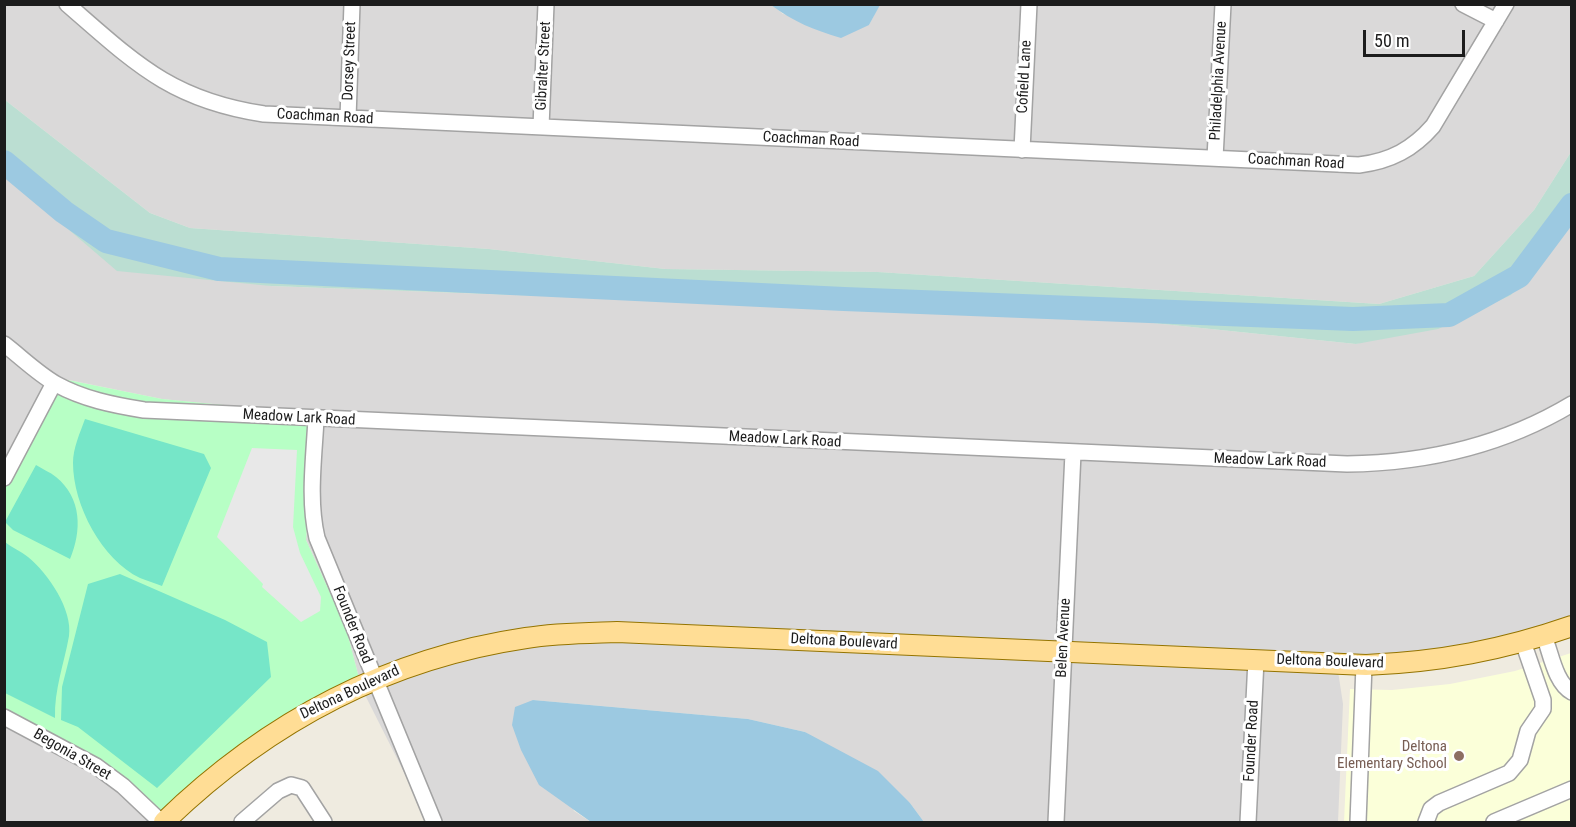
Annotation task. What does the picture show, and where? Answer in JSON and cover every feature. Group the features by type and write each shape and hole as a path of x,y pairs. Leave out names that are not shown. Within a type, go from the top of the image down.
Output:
{"main road":[{"name":"Deltona Boulevard","path":"163,822 220,772 255,745 297,718 374,679 436,657 528,637 617,632 1364,665 1447,659 1523,642 1572,626"}],"street":[{"name":"Coachman Road","path":"67,4 142,68 166,83 206,102 234,110 264,114 1359,165 1393,158 1415,144 1433,126 1506,4"},
{"name":"Dorsey Street","path":"348,118 352,4"},
{"name":"Gibralter Street","path":"541,127 546,4"},
{"name":"Cofield Lane","path":"1022,150 1029,4"},
{"name":"Philadelphia Avenue","path":"1215,158 1223,4"},
{"path":"1463,4 1496,21"},
{"name":"Meadow Lark Road","path":"4,344 54,383 101,402 144,410 1347,465 1391,463 1453,453 1521,431 1572,404"},
{"path":"4,478 54,383"},
{"name":"Founder Road","path":"316,418 312,506 315,529 432,822"},
{"name":"Belen Avenue","path":"1056,822 1073,453"},
{"path":"1543,700 1569,690 1560,679 1545,636"},
{"path":"1426,822 1431,809 1439,803 1509,773 1520,760 1528,731 1543,709 1543,700 1523,642"},
{"name":"Founder Road","path":"1248,822 1256,660"},
{"path":"1358,822 1364,665"},
{"name":"Begonia Street","path":"4,717 96,766 123,786 163,822"},
{"path":"242,822 278,791 291,785 302,788 324,822"},
{"path":"1494,822 1511,819 1572,789"}],"shaded area":[{"path":"771,4 783,14 869,25 880,4 1571,5 1571,152 1534,210 1474,276 1379,304 878,272 665,269 489,249 190,228 150,213 5,100 4,5"},
{"path":"771,5 880,5 869,25 841,38 804,25"},
{"path":"5,100 150,213 190,228 489,249 665,269 878,272 1379,304 1474,276 1534,210 1571,152 1571,209 1511,295 1438,329 1356,344 1008,308 271,286 117,271 68,229 5,169"},
{"path":"5,169 68,229 271,286 1008,308 1356,344 1510,295 1571,209 1571,618 1493,643 1367,658 618,624 359,678 346,628 306,540 315,414 162,399 54,377 5,469"},
{"path":"252,448 297,450 293,527 300,553 321,597 320,611 301,622 262,587 263,584 217,537"},
{"path":"616,639 1338,671 1343,704 1338,822 924,822 910,803 805,732 748,719 533,700 574,811 591,822 429,822 363,691 438,664 528,645"},
{"name":"Deltona Elementary School","path":"1571,653 1571,822 1344,822 1350,689 1392,690 1450,684 1515,671"},
{"path":"533,700 748,719 805,732 878,771 910,803 924,822 591,822 539,785 521,750 512,725 515,707"},
{"path":"4,712 87,768 155,820 153,822 5,822"}],"green space":[{"path":"53,377 162,399 316,414 306,540 346,628 359,678 155,820 87,768 5,712 4,469"},
{"path":"85,419 204,454 211,468 162,586 126,570 102,545 84,513 74,479 73,457"},
{"path":"36,465 54,475 65,485 75,505 77,537 70,559 13,530 5,522"},
{"path":"5,542 28,557 43,572 58,593 67,615 69,636 58,687 55,718 5,693"},
{"path":"120,574 225,620 267,642 271,677 157,788 78,727 61,720 62,687 88,584"}],"waterway":[{"path":"4,162 64,212 106,241 219,269 844,299 1353,319 1449,315 1519,276 1572,205"}],"place":[{"name":"Deltona Elementary School","path":"1459,756"}]}
